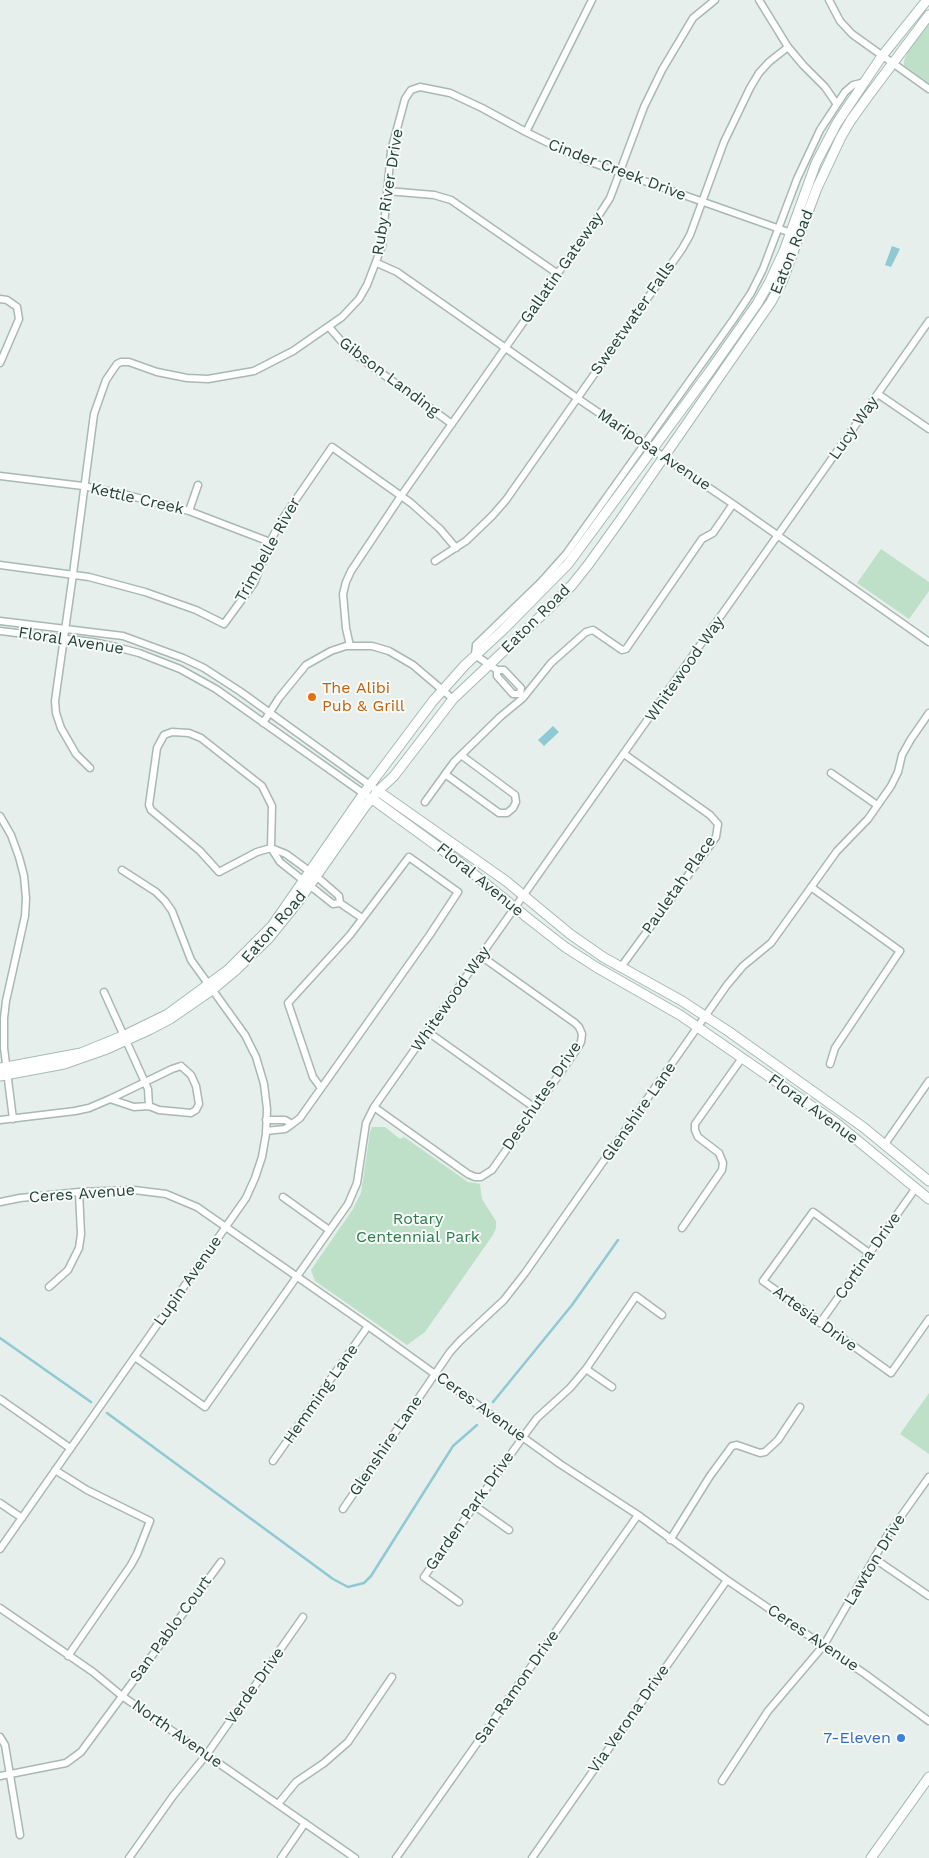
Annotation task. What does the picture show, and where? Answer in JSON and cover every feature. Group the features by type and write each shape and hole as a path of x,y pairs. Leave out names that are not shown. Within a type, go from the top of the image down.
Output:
{"street":[{"path":"526,132 592,0"},
{"name":"Gallatin Gateway","path":"350,646 343,594 351,570 610,198 644,107 682,34 692,18 715,0"},
{"path":"759,0 788,47 803,65 826,86 836,103"},
{"path":"829,0 840,21 852,34 929,89"},
{"name":"Eaton Road","path":"368,796 370,785 443,689 568,564 757,304 784,251 789,233 827,141 882,56 927,0"},
{"name":"Eaton Road","path":"4,1072 64,1064 170,1019 210,987 236,970 269,938 368,796 394,776 453,699 493,667 588,565 771,302 782,282 831,156 851,120 929,15"},
{"name":"Sweetwater Falls","path":"435,562 456,548 479,528 506,500 682,249 690,235 724,142 750,88 759,73 769,62 788,47"},
{"name":"Eaton Road","path":"475,655 476,645 542,582 566,554 751,293 768,260 803,163 820,130 836,103 850,87 865,82"},
{"name":"Cinder Creek Drive","path":"411,90 420,87 450,94 482,108 579,158 778,230 800,236"},
{"name":"Ruby River Drive","path":"83,486 94,414 106,380 117,364 129,362 157,372 208,379 254,370 293,351 329,327 342,317 359,299 377,263 384,234 391,151 405,100 411,90"},
{"path":"387,191 434,194 451,200 558,274"},
{"name":"Mariposa Avenue","path":"377,263 397,272 577,398 665,456 929,642"},
{"path":"0,299 7,300 17,307 19,319 0,363"},
{"name":"Lucy Way","path":"779,536 929,321"},
{"name":"Gibson Landing","path":"329,327 348,349 452,424"},
{"path":"878,394 929,429"},
{"name":"Trimbelle River","path":"73,574 154,595 196,610 224,624 254,582 270,542 281,521 332,448 401,496"},
{"name":"Kettle Creek","path":"0,476 83,486 127,495 189,511 270,542"},
{"path":"189,511 198,485"},
{"path":"83,486 73,574 56,688 56,713 61,728 76,754 90,768"},
{"path":"401,496 435,524 456,548"},
{"path":"425,802 445,774 461,756 551,663 586,632 593,630 622,650 626,649 702,539 712,533 733,504"},
{"name":"Whitewood Way","path":"135,1357 205,1406 348,1204 357,1183 363,1133 374,1107 779,536"},
{"path":"0,565 73,574"},
{"name":"Floral Avenue","path":"0,621 123,636 164,649 204,668 452,842 570,934 621,967 706,1016 842,1112 929,1181"},
{"name":"Floral Avenue","path":"0,631 64,638 116,647 159,660 199,679 460,862 580,958 699,1027 835,1122 929,1200"},
{"path":"264,723 306,664 331,651 350,646 372,646 389,651 408,661 453,699"},
{"path":"475,655 493,667 497,676 513,694 521,696"},
{"name":"Glenshire Lane","path":"343,1509 435,1374 460,1341 494,1311 515,1287 735,975 771,943 837,852 868,819 891,786 902,755 929,713"},
{"path":"340,903 339,896 313,874 286,854 271,848 257,852 219,872 200,851 151,810 149,805 157,748 164,736 172,732 189,733 200,738 262,786 272,806 271,848 280,862 333,904 340,903 362,918"},
{"name":"Pauletah Place","path":"621,967 716,836 718,824 710,814 624,754"},
{"path":"445,774 499,813 507,813 513,808 516,802 515,795 461,756"},
{"path":"831,773 878,805"},
{"path":"0,816 11,835 19,857 24,876 26,898 21,939 5,1009 4,1072 13,1119"},
{"path":"266,1131 285,1129 300,1118 429,936 458,892 409,857 350,935 288,1003 313,1076 321,1088"},
{"name":"Lupin Avenue","path":"0,1549 246,1198 262,1157 266,1131 264,1084 256,1057 237,1023 191,960 172,911 165,901 156,892 122,870"},
{"path":"811,887 900,952 835,1048 830,1064"},
{"name":"Deschutes Drive","path":"374,1107 468,1174 481,1177 492,1170 581,1042 582,1034 575,1022 481,956"},
{"path":"104,992 145,1082 150,1106"},
{"path":"428,1032 535,1108"},
{"path":"682,1228 722,1170 723,1163 719,1153 698,1137 695,1124 742,1058"},
{"path":"0,1120 89,1108 181,1066 191,1075 196,1086 199,1104 196,1110 190,1113 159,1110 150,1106 134,1107 110,1099"},
{"path":"884,1144 929,1081"},
{"path":"266,1120 285,1120 292,1124"},
{"name":"Cortina Drive","path":"820,1323 915,1189"},
{"name":"Ceres Avenue","path":"0,1202 78,1192 134,1190 166,1194 197,1207 497,1417 560,1464 638,1515 727,1580 824,1645 929,1721"},
{"path":"49,1287 68,1270 80,1248 78,1192"},
{"path":"282,1197 329,1230"},
{"name":"Artesia Drive","path":"870,1253 813,1212 763,1281 891,1373 929,1319"},
{"name":"Garden Park Drive","path":"460,1602 424,1577 537,1418 570,1388 586,1369 636,1296 662,1314"},
{"name":"Hemming Lane","path":"274,1461 368,1326"},
{"path":"586,1369 612,1387"},
{"path":"0,1399 70,1448"},
{"path":"670,1540 705,1484 732,1446 737,1445 760,1453 765,1452 778,1440 800,1407"},
{"path":"55,1470 86,1490 150,1521 131,1565 68,1656"},
{"name":"Lawton Drive","path":"722,1781 768,1711 824,1645 887,1536 929,1477"},
{"path":"0,1503 22,1518"},
{"path":"475,1506 509,1530"},
{"name":"San Ramon Drive","path":"396,1858 638,1515"},
{"path":"875,1559 929,1596"},
{"name":"San Pablo Court","path":"0,1776 56,1766 74,1758 81,1752 221,1562"},
{"name":"Via Verona Drive","path":"532,1858 727,1580"},
{"name":"North Avenue","path":"0,1608 93,1672 122,1696 355,1858"},
{"name":"Verde Drive","path":"129,1858 173,1796 207,1754 303,1617"},
{"path":"278,1804 296,1782 324,1763 348,1742 392,1677"},
{"path":"0,1737 5,1745 20,1835"},
{"path":"871,1858 929,1777"},
{"path":"281,1858 305,1823"}],"green space":[{"path":"929,21 929,87 908,71 904,66 904,61 912,41"},
{"path":"881,549 929,582 929,591 909,619 857,583"},
{"name":"Rotary Centennial Park","path":"372,1127 385,1127 400,1139 404,1137 468,1182 480,1184 482,1199 496,1221 493,1235 425,1332 407,1345 315,1281 311,1270 353,1209 361,1193"},
{"path":"929,1393 929,1454 900,1434"}],"water":[{"path":"892,246 900,249 891,267 885,265"},
{"path":"553,726 559,732 544,746 538,740"}],"waterway":[{"path":"493,1402 572,1305 618,1240"},
{"path":"0,1338 91,1402"},
{"path":"107,1413 333,1579 348,1587 364,1583 371,1576 453,1446 477,1425"}],"place":[{"name":"The Alibi Pub & Grill","path":"312,697"},
{"name":"7-Eleven","path":"901,1738"}]}
